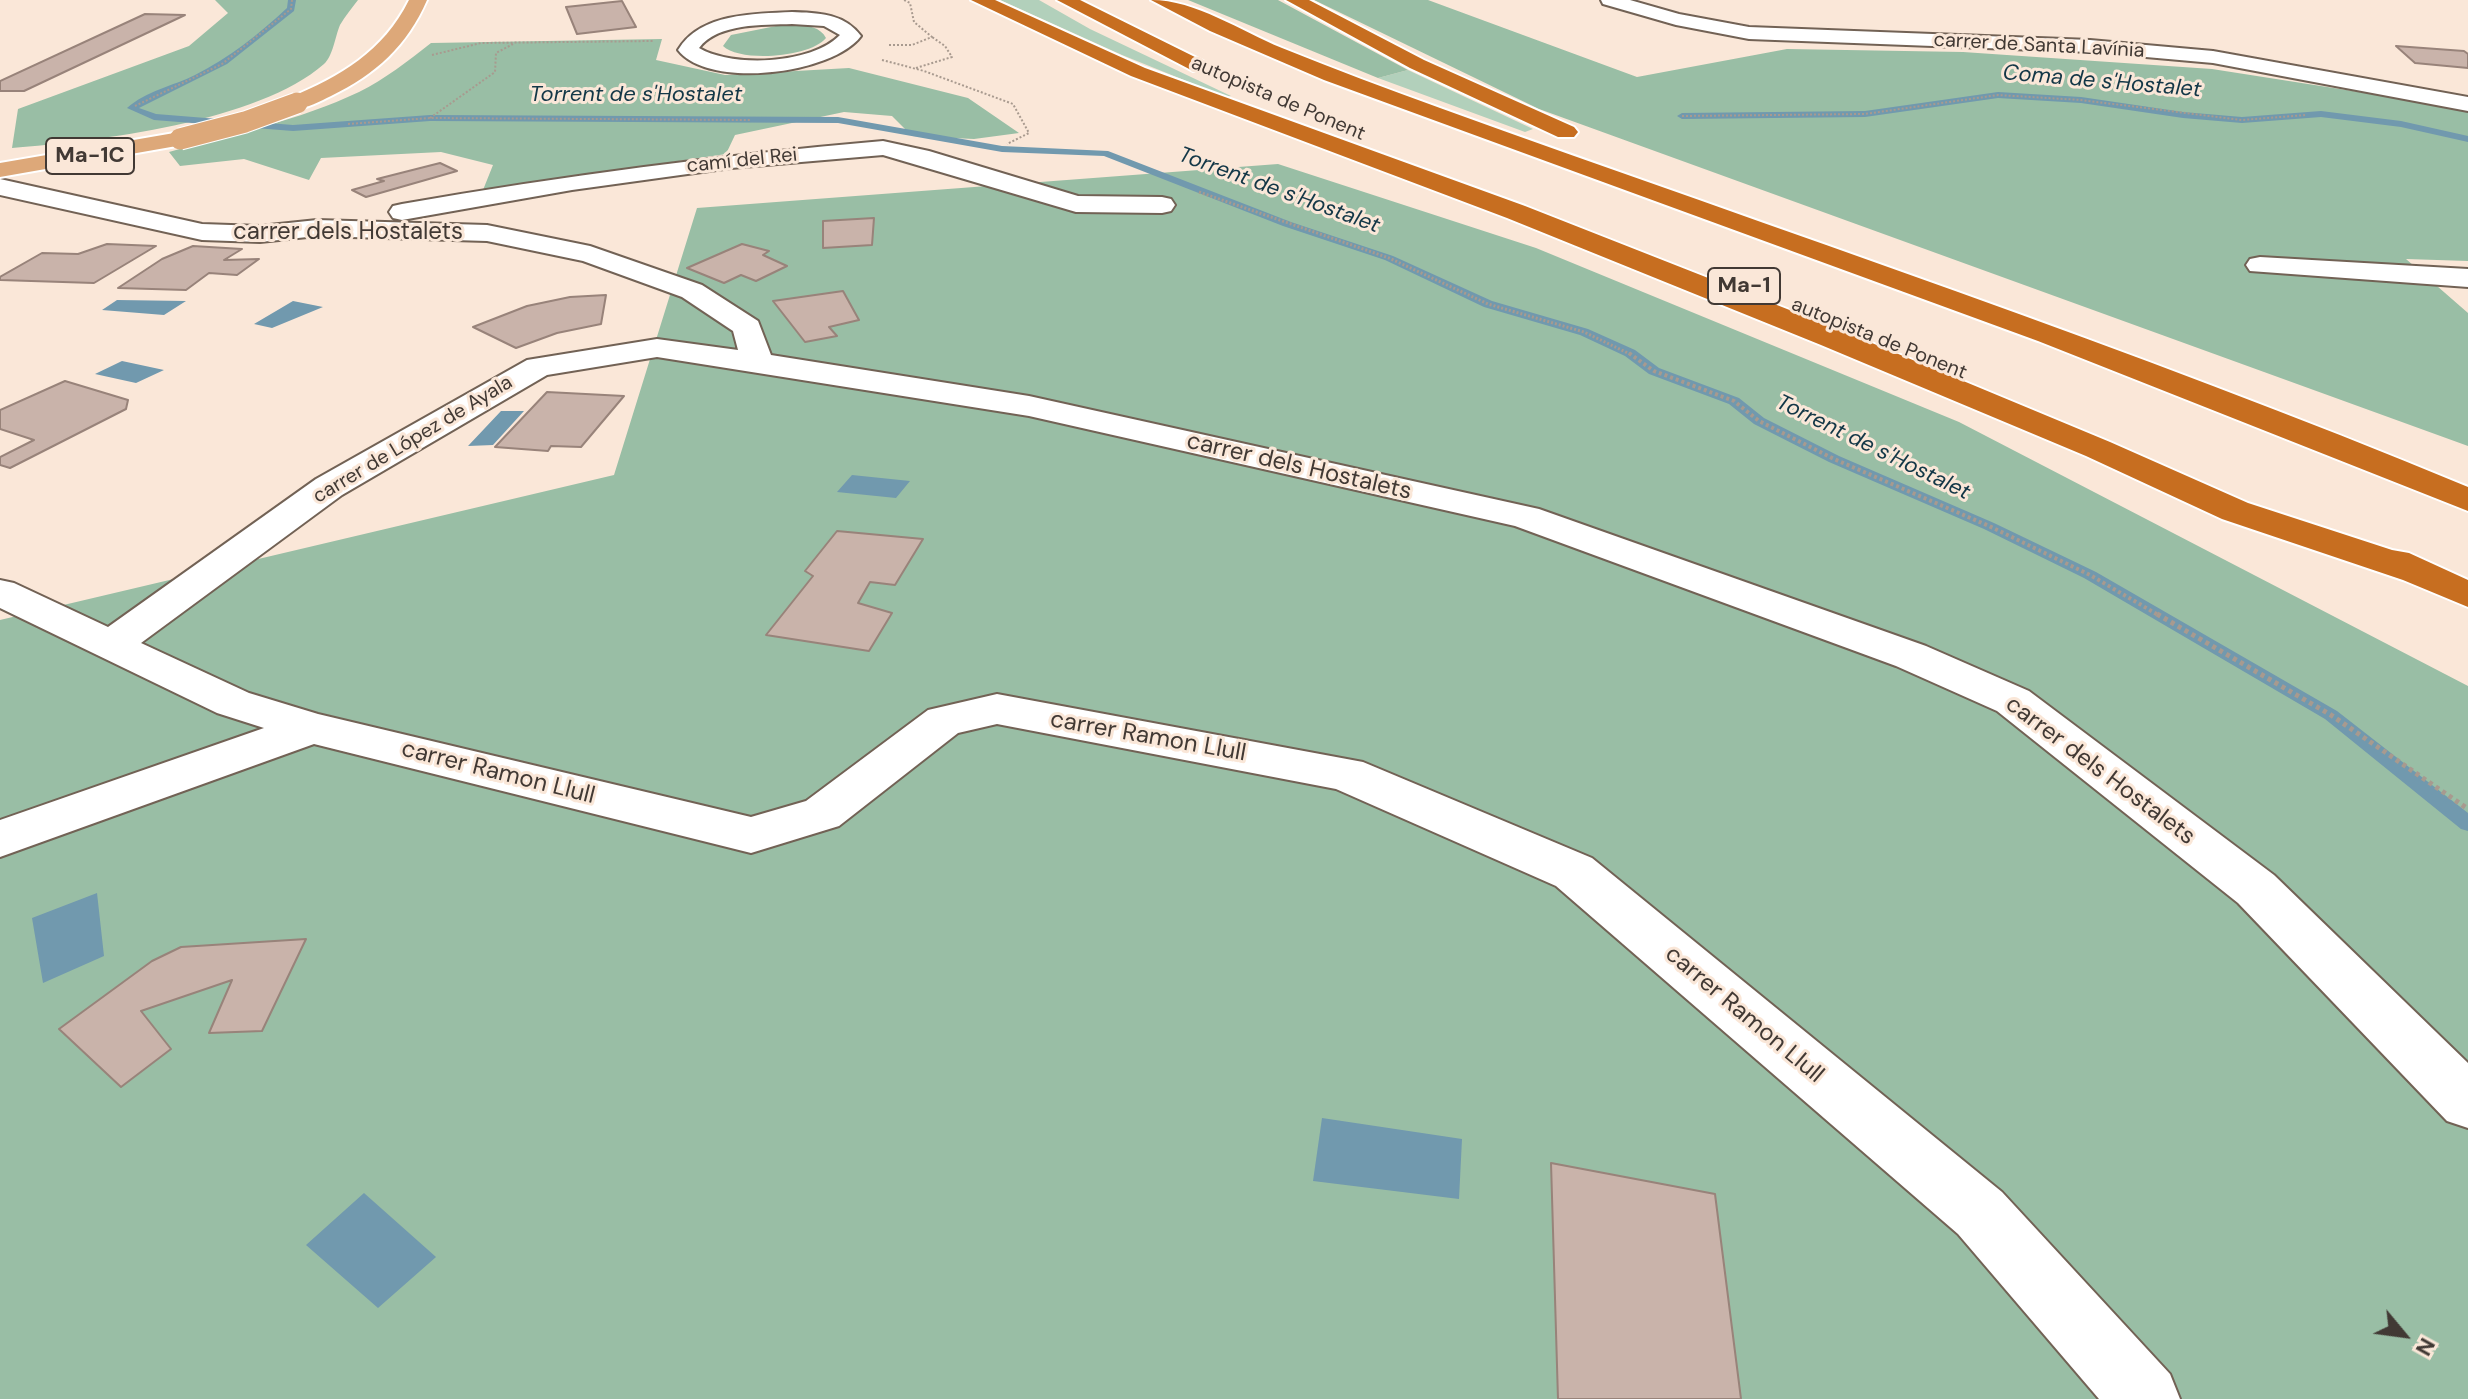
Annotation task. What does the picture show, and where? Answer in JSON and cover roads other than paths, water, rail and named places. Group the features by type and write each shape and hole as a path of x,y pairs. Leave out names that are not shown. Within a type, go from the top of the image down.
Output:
{"highway":[{"path":"980,0 1062,40 1191,93 1516,212 1753,306 1970,395 2235,511 2422,573"},
{"name":"autopista de Ponent","path":"1066,0 1154,46 1276,100 2045,406 2468,595"},
{"name":"autopista de Ponent","path":"1160,0 1268,50 2146,372 2468,500"},
{"path":"1295,0 1417,64 1582,139"},
{"path":"1623,156 1830,240 1888,276"}],"main road":[{"name":"Ma-1C","path":"0,170 180,139 245,122 297,103 348,81 379,60 398,39 418,0"}],"street":[{"name":"carrer de Santa Lavínia","path":"1610,0 1676,19 1749,33 2090,46 2213,57 2468,104"},
{"path":"720,7 740,22 792,18 834,23 847,28 851,36 840,48 788,63 733,65 695,57 688,50 693,40 740,22"},
{"name":"camí del Rei","path":"317,228 572,182 731,161 883,148 920,156 1076,204 1162,205"},
{"name":"carrer dels Hostalets","path":"0,187 202,232 260,234 317,228 487,233 590,254 692,291 747,327 757,362 1029,406 1526,517 1940,669 2013,701 2256,889 2468,1102"},
{"path":"2260,265 2468,278"},
{"name":"carrer de López de Ayala","path":"109,646 329,487 538,367 657,348 757,362"},
{"name":"carrer Ramon Llull","path":"0,592 233,703 312,728 751,835 822,814 944,721 997,709 1346,774 1574,872 1980,1213 2145,1399"},
{"path":"0,839 312,728"}],"water":[{"path":"117,300 186,301 164,315 102,310"},
{"path":"293,301 323,307 272,328 254,324"},
{"path":"122,361 164,370 136,383 95,374"},
{"path":"501,411 524,411 493,445 468,446"},
{"path":"852,475 910,481 896,498 837,492"},
{"path":"97,893 104,956 43,983 32,918"},
{"path":"1322,1118 1462,1139 1459,1199 1313,1181"},
{"path":"364,1193 436,1257 378,1308 306,1245"}],"waterway":[{"name":"Torrent de s'Hostalet","path":"292,0 291,9 224,62 132,108 154,117 293,128 430,118 838,120 1002,149 1105,153 1287,224 1389,258 1488,304 1584,332 1630,353 1654,371 1734,401 1759,421 1834,459 1989,526 2090,575 2331,715 2468,824"},
{"name":"Coma de s'Hostalet","path":"1682,116 1865,114 1998,95 2081,100 2242,120 2321,114 2401,124 2468,139"}]}
